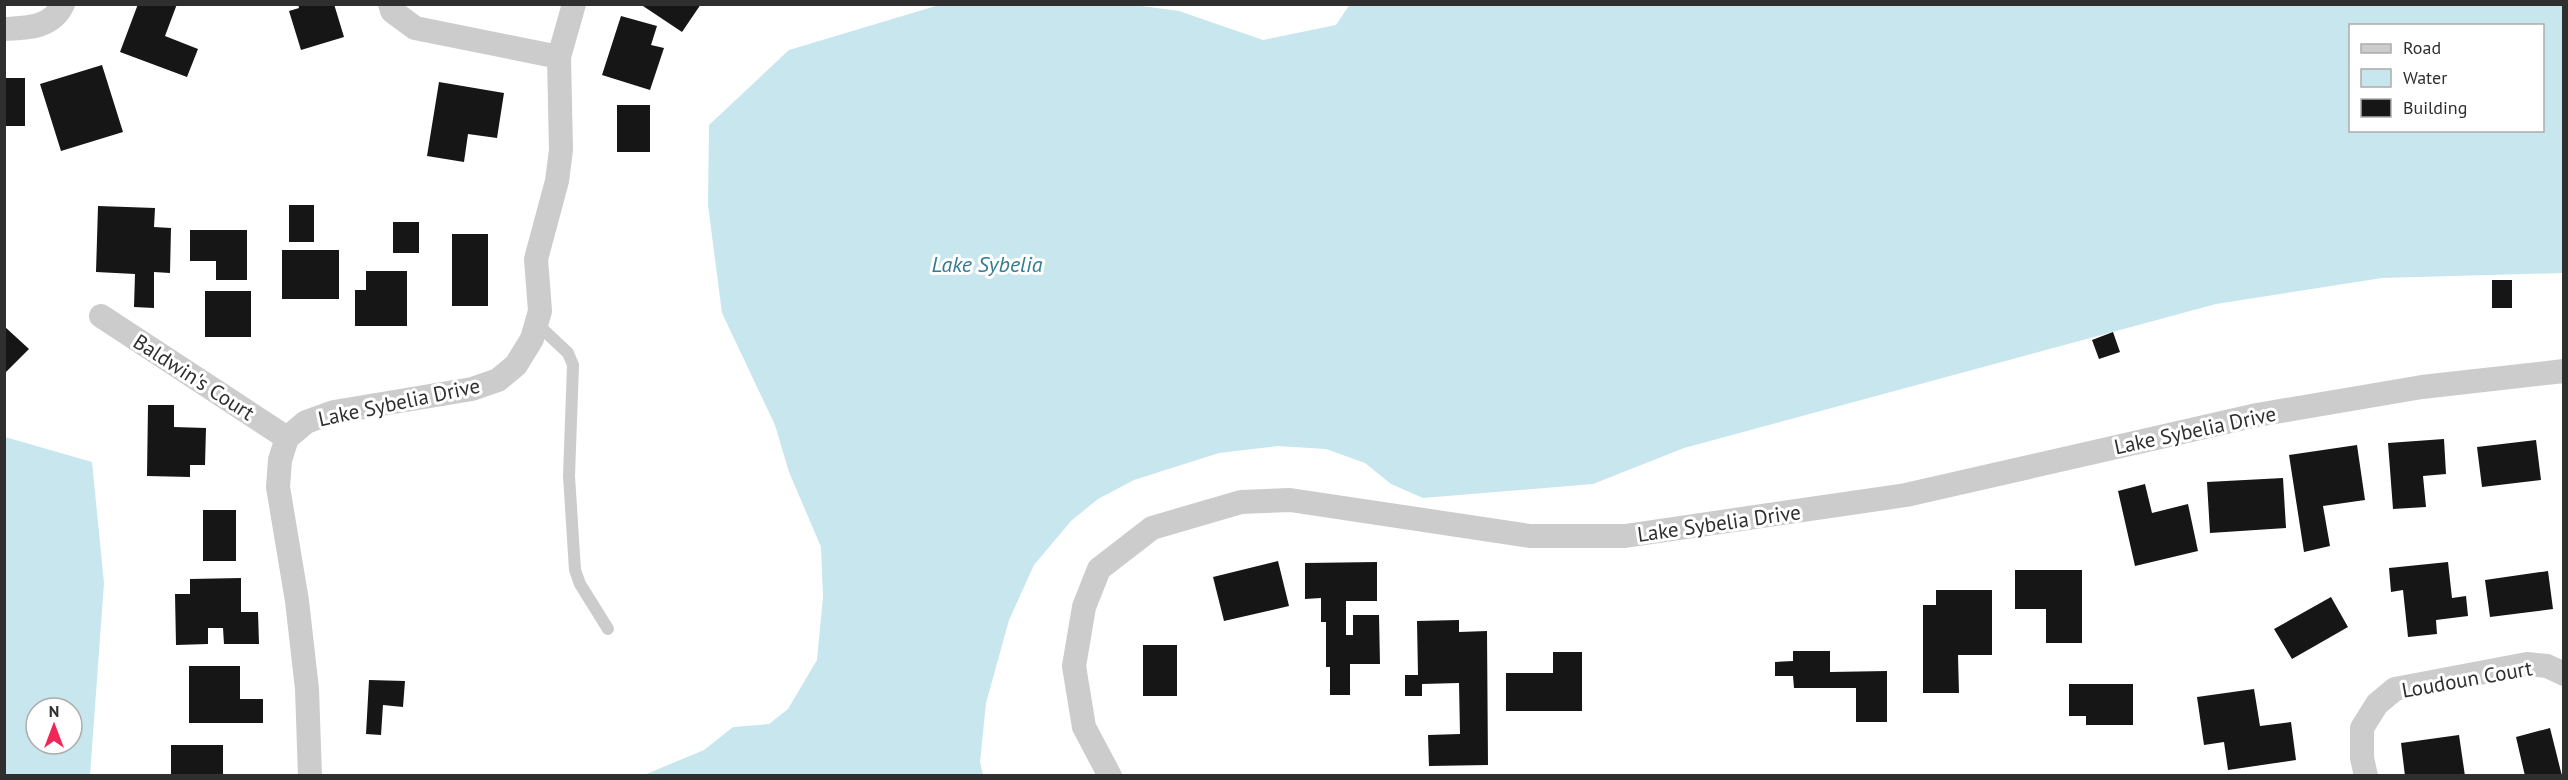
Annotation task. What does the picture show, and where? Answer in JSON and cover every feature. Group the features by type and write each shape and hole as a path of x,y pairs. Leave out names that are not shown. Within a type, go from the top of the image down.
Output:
{"street":[{"path":"390,4 392,12 415,28 559,57"},
{"name":"Lake Sybelia Drive","path":"287,438 306,422 334,412 472,389 498,380 516,365 532,339 540,311 536,259 555,190 561,150 559,57 574,4"},
{"path":"4,28 33,28 60,10"},
{"name":"Baldwin's Court","path":"101,316 287,438"},
{"name":"Lake Sybelia Drive","path":"1110,776 1084,727 1074,666 1084,607 1099,569 1152,528 1241,502 1290,500 1530,536 1625,536 1906,495 2269,413 2421,387 2564,371"},
{"path":"287,438 280,460 278,487 297,601 307,689 310,776"},
{"name":"Loudoun Court","path":"2366,776 2362,758 2362,729 2377,704 2395,689 2527,664 2547,666 2564,674"}],"lane":[{"path":"536,323 568,353 573,365 569,476 575,570 580,584 608,629"}],"water":[{"name":"Lake Sybelia","path":"1350,4 2563,5 2563,273 2382,278 2216,304 1684,448 1593,484 1423,498 1391,484 1365,463 1326,449 1278,446 1219,453 1134,480 1098,499 1071,521 1034,565 1009,620 986,703 980,762 983,775 644,775 704,750 733,727 769,724 788,709 817,660 823,597 821,547 789,472 775,425 722,313 708,205 709,125 789,50 939,5 1134,5 1179,11 1263,40 1336,25"},
{"path":"5,437 92,462 104,583 90,775 5,775"}],"building":[{"path":"138,4 177,4 165,36 198,49 187,77 120,52"},
{"path":"298,4 334,4 344,37 301,50 289,11 299,8"},
{"path":"640,4 701,4 682,32"},
{"path":"621,16 657,26 651,45 664,48 650,90 602,75"},
{"path":"102,65 123,132 61,151 40,84"},
{"path":"4,78 25,78 25,126 4,126"},
{"path":"439,82 504,93 497,138 468,134 464,162 427,156"},
{"path":"617,105 650,105 650,152 617,152"},
{"path":"289,205 314,205 314,242 289,242"},
{"path":"98,206 155,208 154,227 171,228 170,273 154,272 154,308 134,307 135,274 96,272"},
{"path":"393,222 419,222 419,253 393,253"},
{"path":"190,230 247,230 247,280 216,280 216,261 190,261"},
{"path":"452,234 488,234 488,306 452,306"},
{"path":"282,250 339,250 339,299 282,299"},
{"path":"366,271 407,271 407,326 355,326 355,290 366,290"},
{"path":"2492,280 2512,280 2512,308 2492,308"},
{"path":"205,291 251,291 251,337 205,337"},
{"path":"4,326 29,349 4,374"},
{"path":"2113,332 2120,352 2099,359 2092,340"},
{"path":"148,405 174,405 174,427 206,428 205,465 190,465 190,477 147,476"},
{"path":"2444,439 2446,474 2423,476 2426,507 2393,509 2388,443"},
{"path":"2536,440 2541,480 2482,487 2477,447"},
{"path":"2357,445 2365,500 2323,506 2330,546 2304,552 2289,455"},
{"path":"2283,478 2286,528 2210,533 2207,482"},
{"path":"2145,484 2152,513 2188,504 2198,551 2135,566 2118,491"},
{"path":"203,510 236,510 236,561 203,561"},
{"path":"1278,561 1289,606 1224,621 1213,577"},
{"path":"1377,562 1377,601 1346,601 1346,635 1353,635 1353,615 1379,615 1380,664 1350,664 1350,695 1330,695 1330,667 1326,667 1326,622 1321,622 1321,598 1305,599 1305,563"},
{"path":"2448,562 2452,598 2466,596 2468,616 2436,620 2437,634 2408,637 2403,590 2391,592 2389,568"},
{"path":"2015,570 2082,570 2082,643 2046,643 2046,609 2015,609"},
{"path":"2548,571 2553,609 2490,617 2485,580"},
{"path":"241,578 241,612 258,612 259,644 224,644 223,628 208,628 208,644 176,645 175,594 190,594 190,579"},
{"path":"1936,590 1992,590 1992,655 1958,655 1959,693 1923,693 1923,605 1936,605"},
{"path":"2331,597 2348,627 2292,659 2274,629"},
{"path":"1459,620 1459,632 1487,631 1488,765 1429,766 1428,735 1460,734 1459,683 1422,684 1422,696 1405,696 1405,675 1418,675 1417,621"},
{"path":"1143,645 1177,645 1177,696 1143,696"},
{"path":"1793,651 1830,651 1830,672 1887,671 1887,722 1856,722 1856,688 1794,688 1793,676 1775,676 1775,662 1793,661"},
{"path":"1553,652 1582,652 1582,711 1506,711 1506,673 1553,673"},
{"path":"189,666 240,666 240,699 263,699 263,723 189,723"},
{"path":"369,680 405,681 403,707 383,705 381,735 366,734"},
{"path":"2069,684 2133,684 2133,725 2086,725 2086,716 2069,716"},
{"path":"2254,689 2260,726 2291,722 2296,760 2228,770 2224,742 2204,745 2197,697"},
{"path":"2550,728 2562,776 2525,776 2516,737"},
{"path":"2459,735 2465,776 2405,776 2401,743"},
{"path":"171,745 223,745 223,776 171,776"}]}
